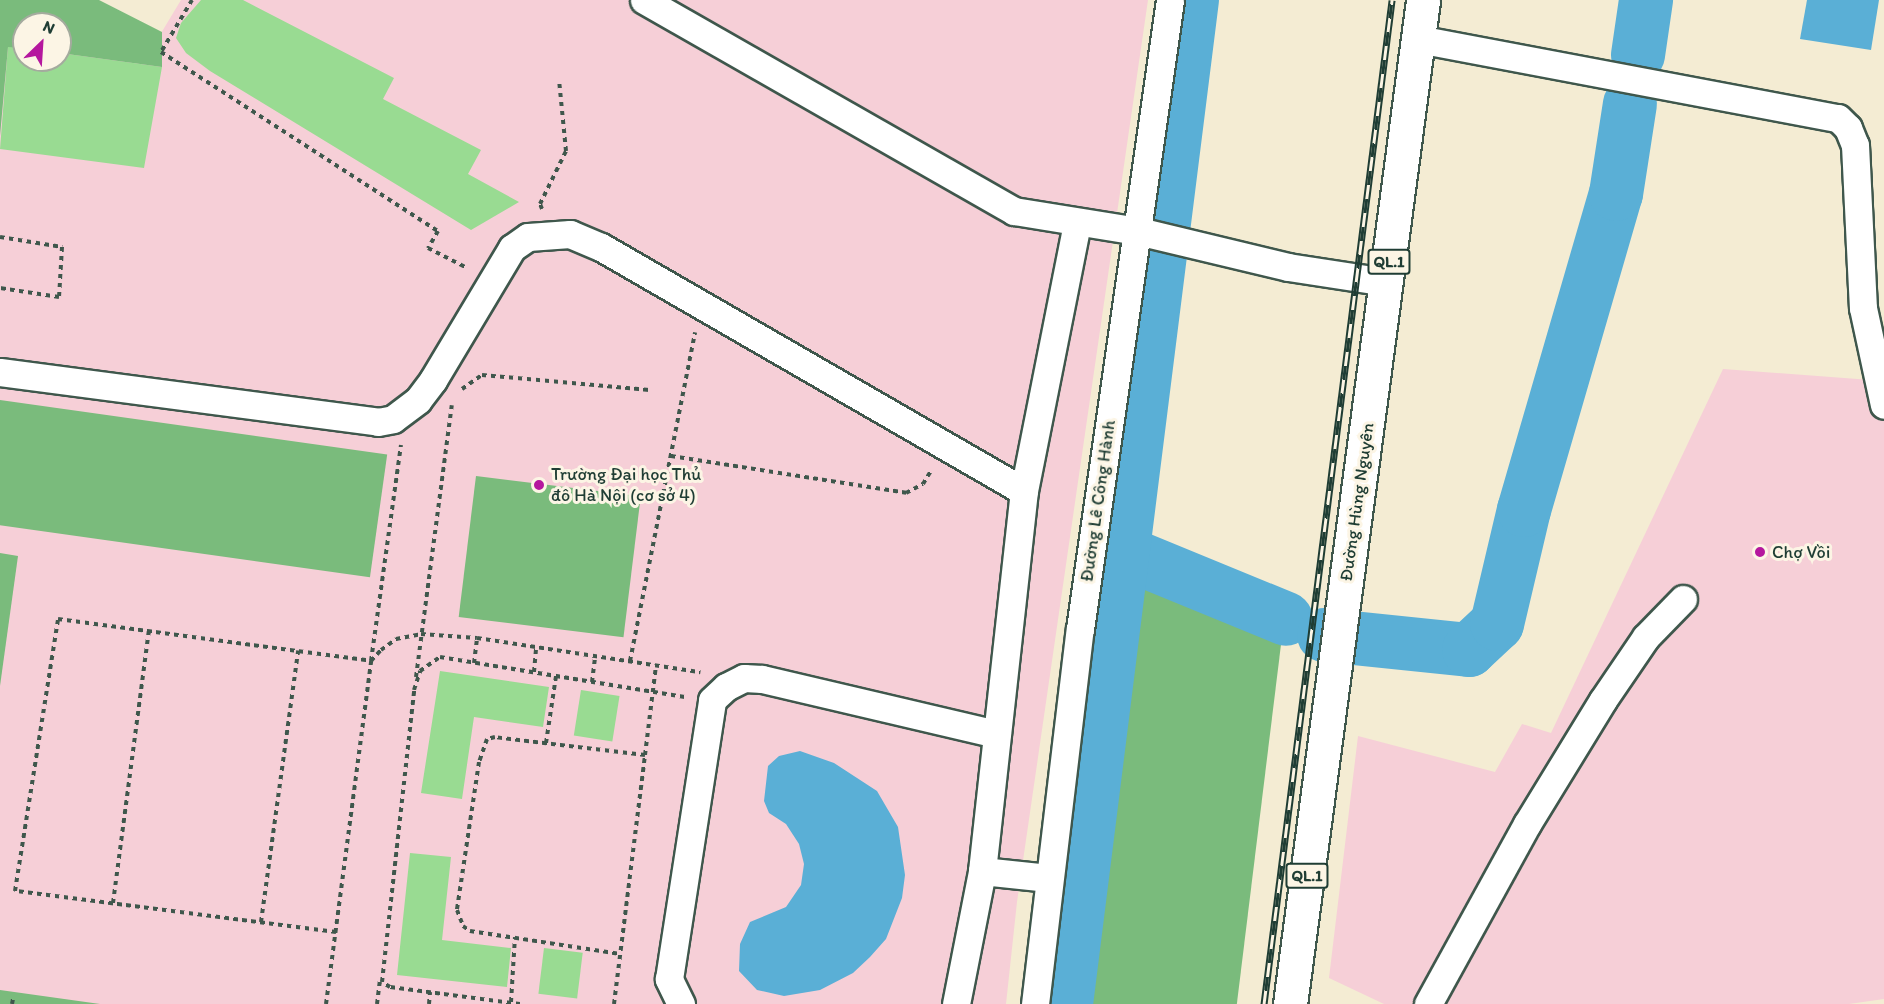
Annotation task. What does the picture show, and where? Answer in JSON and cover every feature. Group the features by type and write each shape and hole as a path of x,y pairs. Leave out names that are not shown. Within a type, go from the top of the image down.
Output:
{"highway":[{"name":"Đường Hùng Nguyên","path":"1290,1004 1423,0"}],"street":[{"path":"644,0 1014,211 1146,233 1288,267 1386,282"},
{"name":"Đường Lê Công Hành","path":"1035,1004 1088,570 1146,233 1170,0"},
{"path":"1418,39 1838,118 1848,128 1855,145 1872,244 1863,308 1884,405"},
{"path":"956,1004 982,871 1024,491 1077,223"},
{"path":"0,372 378,422 406,412 433,380 512,248 528,237 549,233 570,234 601,247 1024,491"},
{"path":"1428,1004 1527,824 1603,700 1646,638 1683,599"},
{"path":"681,1004 669,979 712,700 726,687 744,678 778,682 997,734"},
{"path":"982,871 1049,878"}],"path":[{"path":"192,0 161,52 438,231 428,248 492,281"},
{"path":"549,233 540,204 566,151 559,79"},
{"path":"0,237 62,247 59,297 0,288"},
{"path":"630,661 700,305"},
{"path":"452,405 462,389 482,375 649,390"},
{"path":"377,1004 414,690 453,393"},
{"path":"326,1004 406,412"},
{"path":"671,456 906,493 923,484 946,446"},
{"path":"336,932 15,891 58,619 371,661 396,639 422,634 477,638 744,678"},
{"path":"113,903 149,631"},
{"path":"474,663 477,638"},
{"path":"534,672 537,647"},
{"path":"261,922 298,651"},
{"path":"592,682 595,656"},
{"path":"414,690 420,671 430,661 440,657 650,693 712,700"},
{"path":"614,1004 645,755 650,693 656,665"},
{"path":"546,743 556,676"},
{"path":"620,954 470,931 459,916 479,762 487,740 495,737 645,755"},
{"path":"511,1002 515,937"},
{"path":"381,972 382,982 390,987 487,1002 520,1004"},
{"path":"429,1004 430,992"}],"shaded area":[{"name":"Trường Đại học Thủ đô Hà Nội (cơ sở 4)","path":"0,0 25,0 45,12 12,12 12,72 72,72 72,28 140,68 181,0 1148,0 1017,902 1006,1004 0,1004"},
{"name":"Chợ Vồi","path":"1723,369 1884,381 1884,999 1849,1004 1384,1004 1329,978 1358,736 1495,772 1522,724 1551,733"}],"green space":[{"path":"0,0 99,0 162,32 162,67 72,55 72,12 12,12 12,47 8,47 0,136"},
{"path":"201,0 243,0 394,78 383,99 481,150 468,174 519,202 471,230 210,71 186,53 176,38 181,23"},
{"path":"8,46 12,46 12,72 72,72 72,55 162,67 144,168 0,149"},
{"path":"0,400 387,454 370,577 0,525"},
{"path":"476,476 641,496 623,637 459,617"},
{"path":"0,553 18,556 0,686"},
{"path":"1133,578 1287,597 1237,1004 1081,1004"},
{"path":"440,671 549,687 543,727 474,717 462,799 421,793"},
{"path":"581,690 620,696 612,742 574,735"},
{"path":"410,853 451,857 442,940 511,948 507,987 397,975"},
{"path":"544,948 583,953 577,998 538,994"},
{"path":"0,990 100,1004 0,1004"}],"water":[{"path":"1807,0 1879,0 1871,50 1800,39"},
{"path":"800,751 834,763 877,791 898,827 905,875 902,898 886,939 870,957 853,973 820,990 784,996 757,990 739,971 740,944 750,922 786,907 801,885 804,864 799,844 786,824 769,813 764,801 768,766 779,756"}],"waterway":[{"path":"1066,1004 1192,0"},
{"path":"1638,55 1646,0"},
{"path":"1324,635 1469,650 1497,624 1524,510 1616,194 1630,104"},
{"path":"1123,552 1286,619"}],"railway":[{"path":"1264,1004 1392,0"}],"place":[{"name":"Trường Đại học Thủ đô Hà Nội (cơ sở 4)","path":"539,485"},
{"name":"Chợ Vồi","path":"1760,552"}]}
